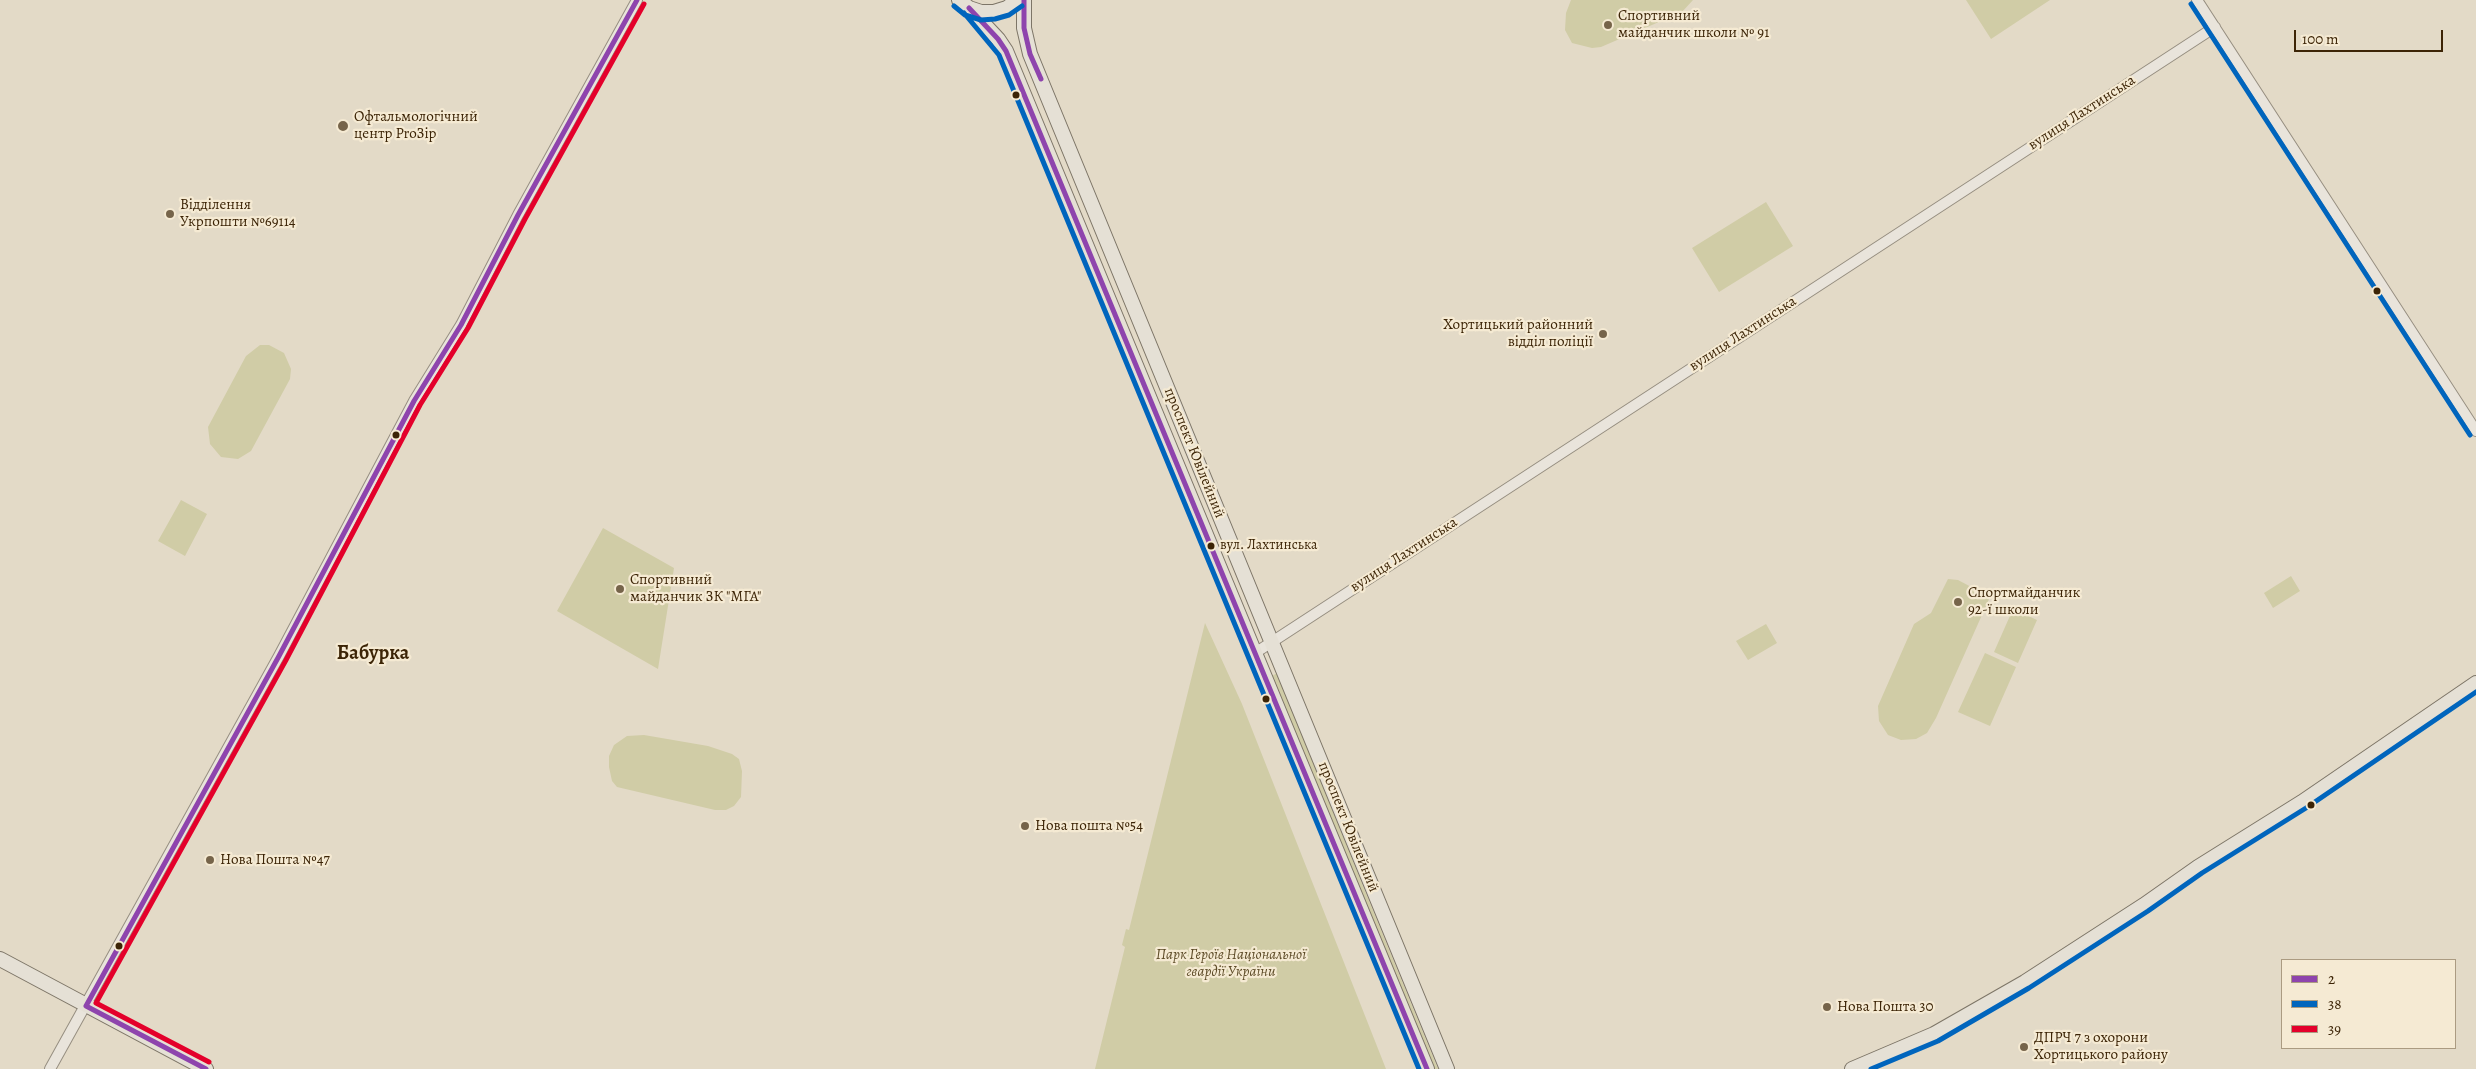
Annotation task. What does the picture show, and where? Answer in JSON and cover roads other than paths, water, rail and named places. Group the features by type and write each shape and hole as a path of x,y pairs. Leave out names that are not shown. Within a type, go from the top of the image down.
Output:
{"main road":[{"path":"964,4 981,12 994,12 1006,8 1017,0"},
{"name":"проспект Ювілейний","path":"1024,0 1024,28 1030,54 1447,1069"},
{"name":"проспект Ювілейний","path":"964,4 998,39 1006,51 1427,1069"},
{"path":"1852,1069 1934,1034 2024,982 2144,905 2198,867 2302,802 2476,684"},
{"path":"0,959 206,1069"}],"street":[{"path":"50,1069 279,656 376,469 414,401 465,317 518,214 637,0"},
{"path":"2197,0 2476,431"},
{"name":"вулиця Лахтинська","path":"1254,653 2214,27"}],"place":[{"name":"Спортивний майданчик школи № 91","path":"1608,25"},
{"name":"Офтальмологічний центр ProЗір","path":"343,126"},
{"name":"Відділення Укрпошти №69114","path":"170,214"},
{"name":"Хортицький районний відділ поліції","path":"1603,334"},
{"name":"вул. Лахтинська","path":"1211,546"},
{"name":"Спортивний майданчик ЗК \"МГА\"","path":"620,589"},
{"name":"Спортмайданчик 92-ї школи","path":"1958,602"},
{"name":"Нова пошта №54","path":"1025,826"},
{"name":"Нова Пошта №47","path":"210,860"},
{"name":"Нова Пошта 30","path":"1827,1007"},
{"name":"ДПРЧ 7 з охорони Хортицького району","path":"2024,1047"}],"district":[{"name":"Бабурка","path":"373,654"}],"park label":[{"name":"Парк Героїв Національної гвардії України","path":"1231,964"}]}
